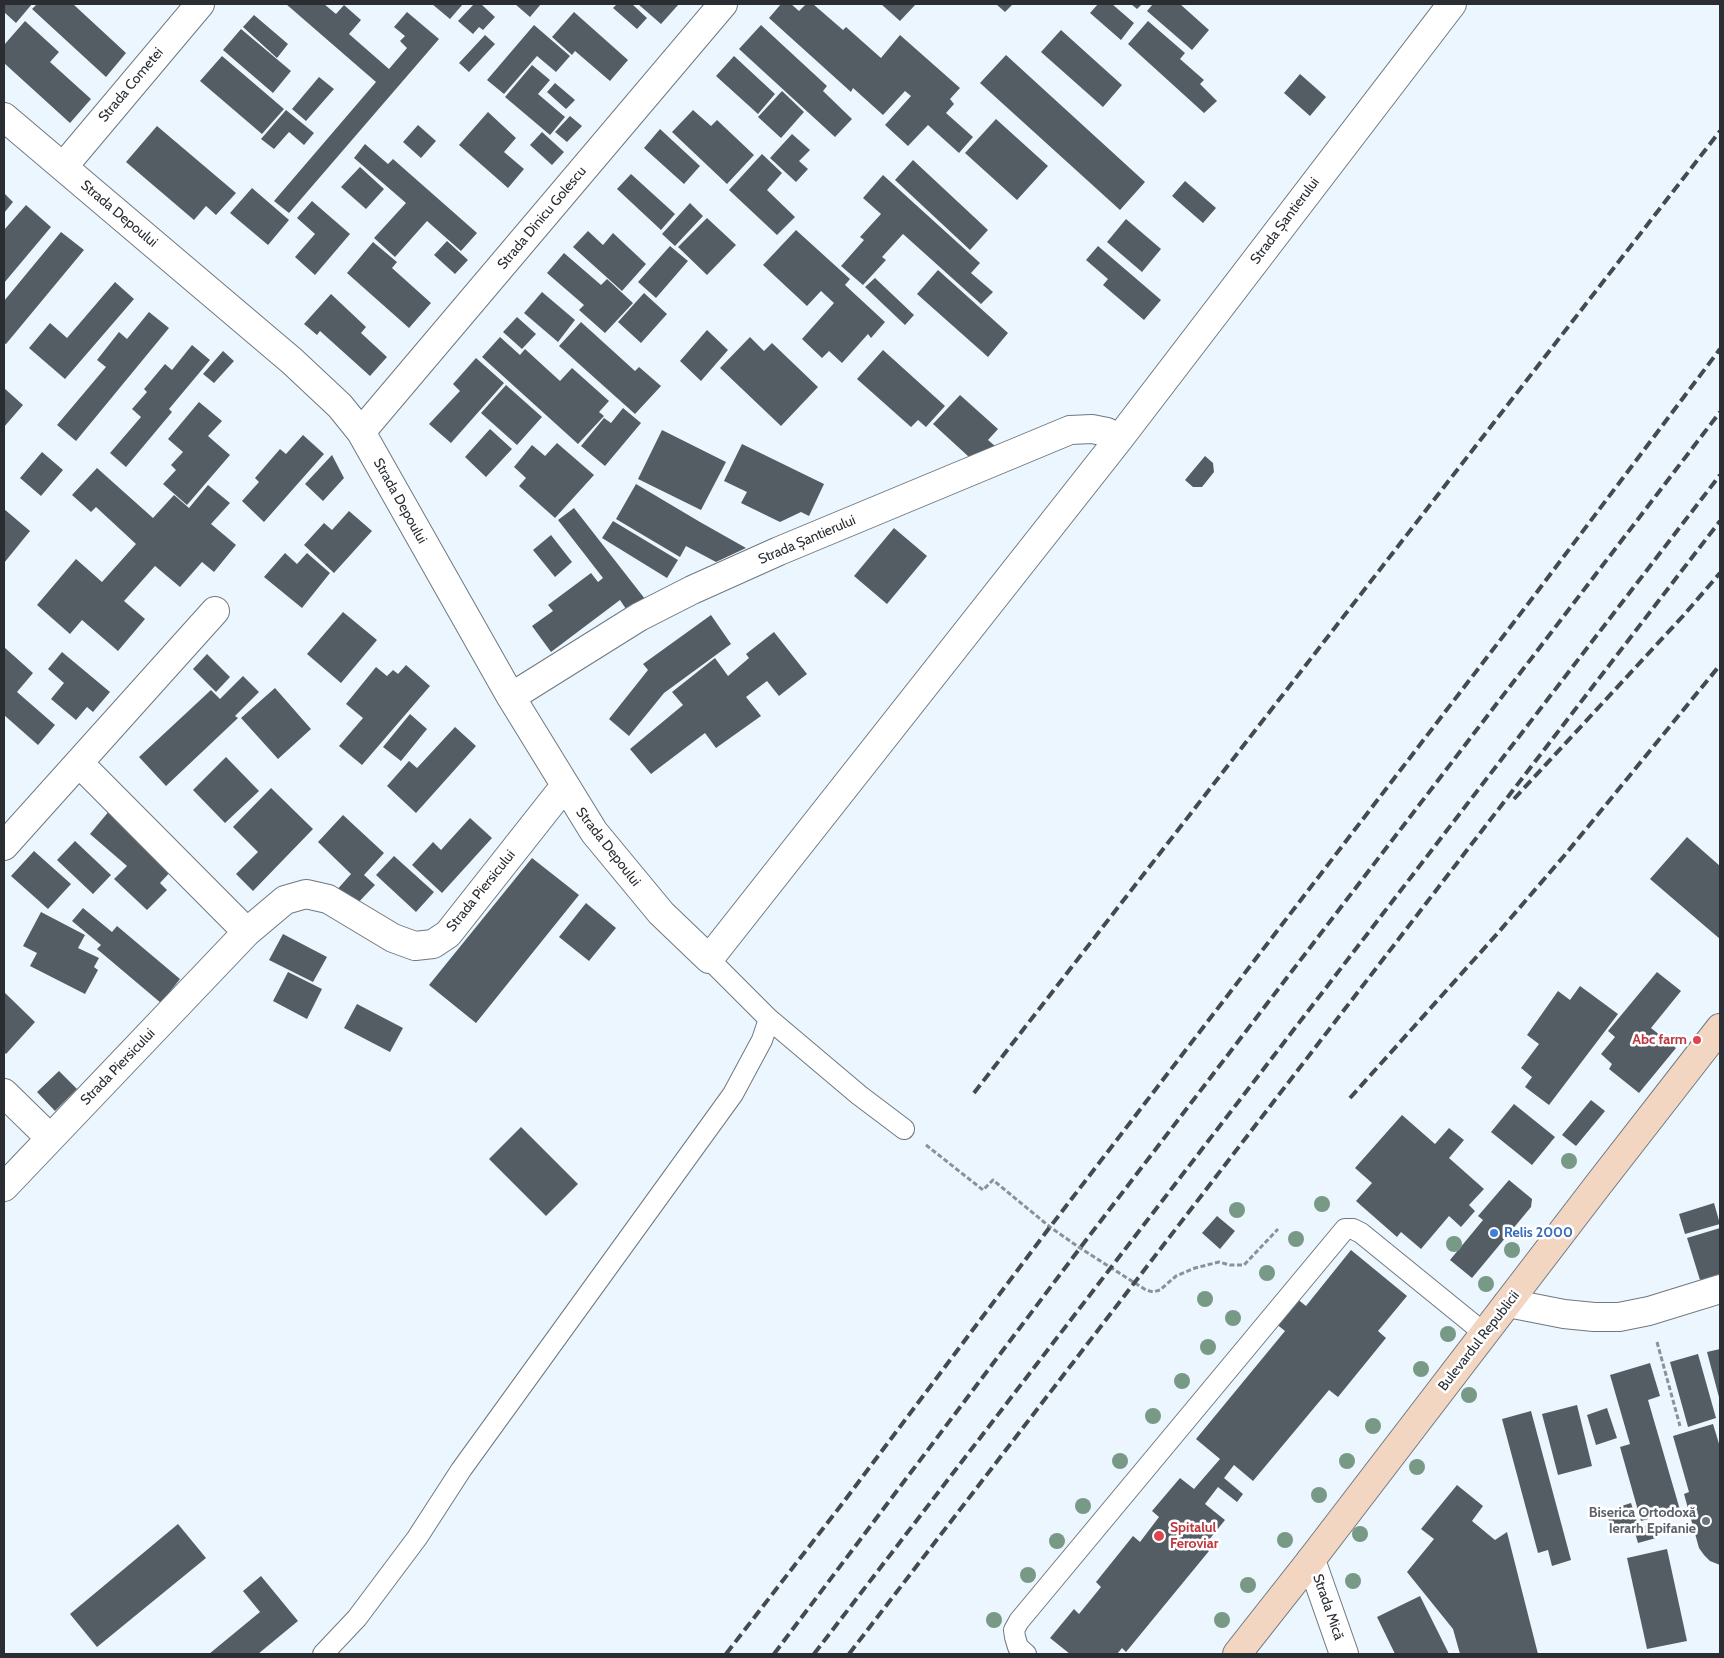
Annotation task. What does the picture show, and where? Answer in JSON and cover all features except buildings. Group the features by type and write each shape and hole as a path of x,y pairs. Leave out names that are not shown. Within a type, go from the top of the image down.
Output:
{"main road":[{"name":"Bulevardul Republicii","path":"1237,1654 1720,1028"}],"street":[{"name":"Strada Cometei","path":"63,167 200,4"},
{"name":"Strada Dinicu Golescu","path":"361,432 723,4"},
{"name":"Strada Șantierului","path":"709,958 1119,438 1452,4"},
{"name":"Strada Depoului","path":"4,116 292,361 340,406 361,432 511,697 564,787 594,832 620,866 662,913 709,958"},
{"name":"Strada Șantierului","path":"511,697 639,617 692,590 779,551 1070,430 1092,429 1107,432 1119,438"},
{"path":"4,846 215,611"},
{"path":"79,764 247,932"},
{"name":"Strada Piersicului","path":"4,1187 247,932 285,900 306,894 328,899 393,938 415,946 433,944 448,934 564,787"},
{"path":"4,1093 50,1138"},
{"path":"1508,1303 1594,1318 1619,1317 1720,1289"},
{"name":"Strada Mică","path":"1311,1560 1344,1654"}],"lane":[{"path":"709,958 770,1019 859,1095 904,1129"},
{"path":"323,1654 357,1618 406,1554 461,1470 733,1094 762,1040 770,1019"},
{"path":"1026,1654 1018,1647 1015,1637 1014,1630 1019,1621 1345,1229 1353,1229 1361,1233 1484,1334"}],"path":[{"path":"904,1129 983,1190 993,1180 1072,1243 1122,1276 1153,1292 1160,1290 1176,1276 1195,1268 1219,1262 1230,1265 1244,1265 1278,1229"},
{"path":"1649,1310 1680,1426"}],"railway":[{"path":"974,1093 1720,131"},
{"path":"726,1654 842,1504 1050,1227 1534,596 1720,349"},
{"path":"774,1654 1080,1248 1720,412"},
{"path":"814,1654 1720,475"},
{"path":"849,1654 1720,521"},
{"path":"1514,799 1683,616 1720,573"},
{"path":"1350,1098 1564,856 1720,665"}],"place":[{"name":"Abc farm","path":"1697,1040"},
{"name":"Relis 2000","path":"1494,1233"},
{"name":"Biserica Ortodoxă Ierarh Epifanie","path":"1706,1521"},
{"name":"Spitalul Feroviar","path":"1159,1536"}]}
